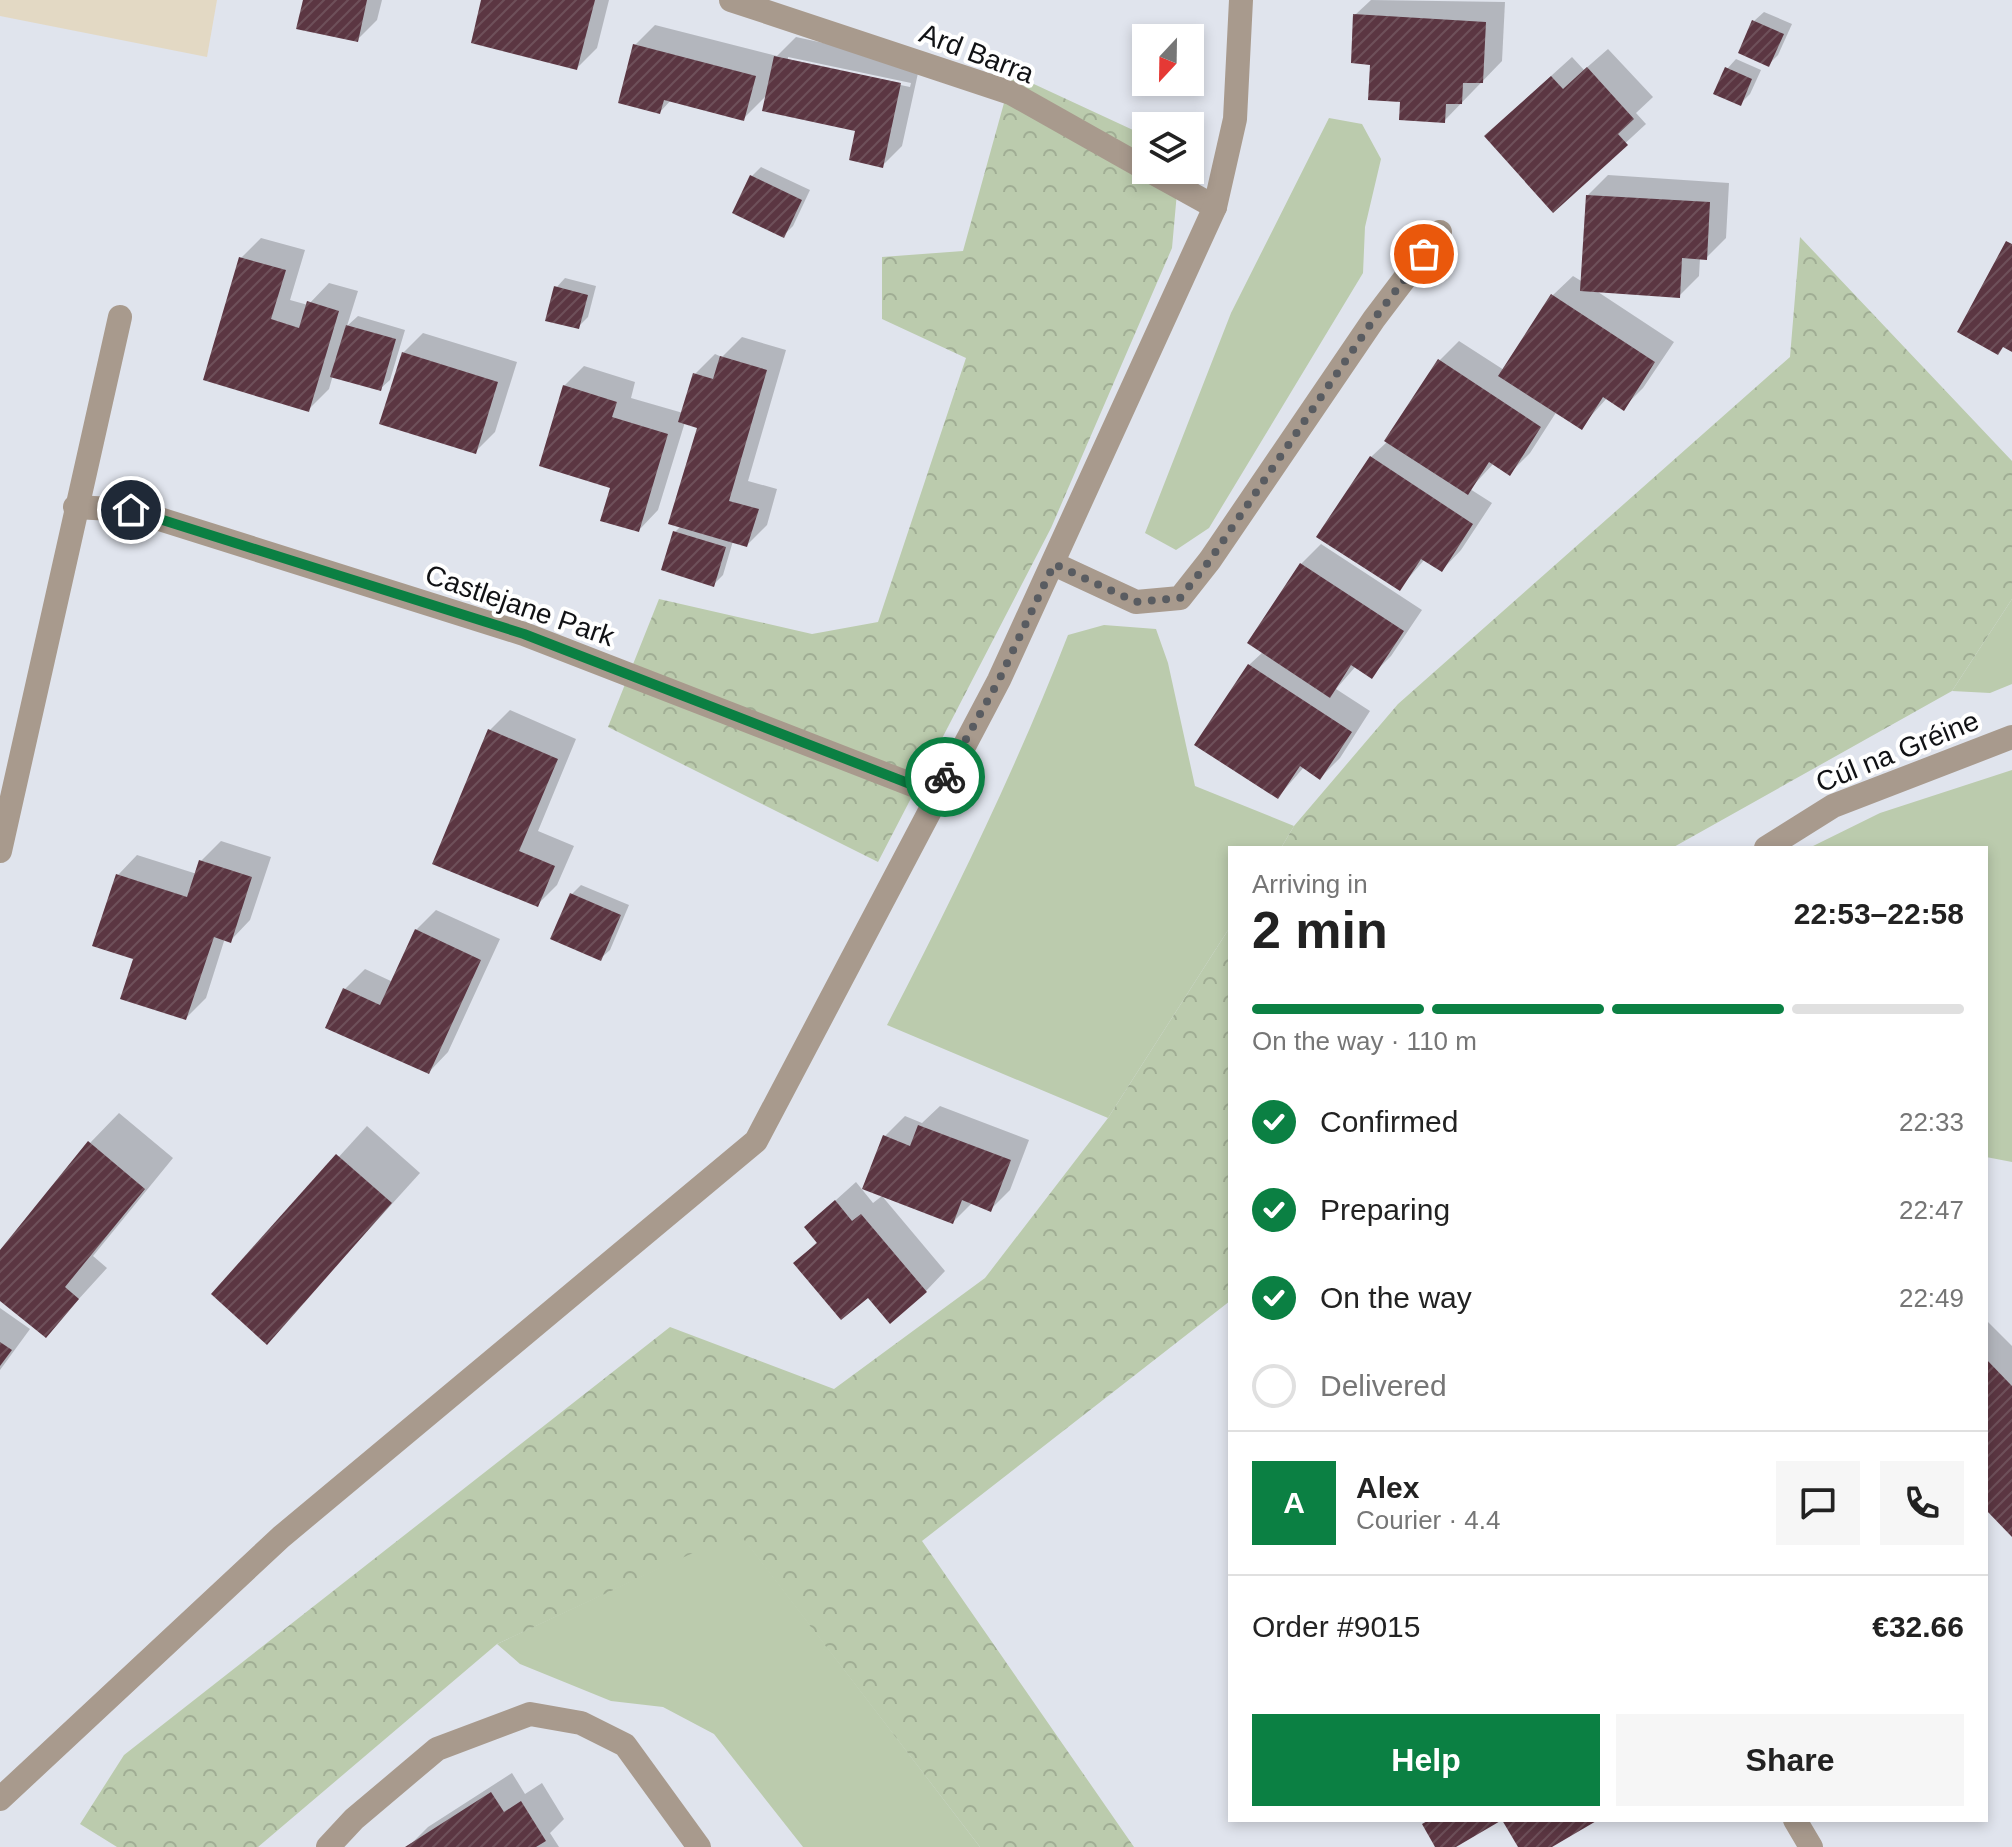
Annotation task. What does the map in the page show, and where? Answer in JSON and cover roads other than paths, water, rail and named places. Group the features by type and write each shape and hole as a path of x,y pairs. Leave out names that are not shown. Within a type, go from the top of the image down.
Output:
{"street":[{"name":"Ard Barra","path":"731,0 1011,93 1132,161"},
{"path":"0,1799 281,1537 756,1141 936,794 999,680 1215,207 1235,119 1241,0"},
{"name":"Ard Barra","path":"1174,184 1215,207"},
{"path":"1054,564 1136,602 1180,598 1210,560 1374,319 1440,232"},
{"path":"0,851 120,317"},
{"name":"Castlejane Park","path":"75,507 131,510 509,629 936,794"},
{"name":"Cúl na Gréine","path":"1769,846 1833,806 2012,737"},
{"path":"328,1847 354,1819 437,1749 530,1714 581,1723 625,1745 699,1847"},
{"path":"1796,1822 1811,1847"}]}
